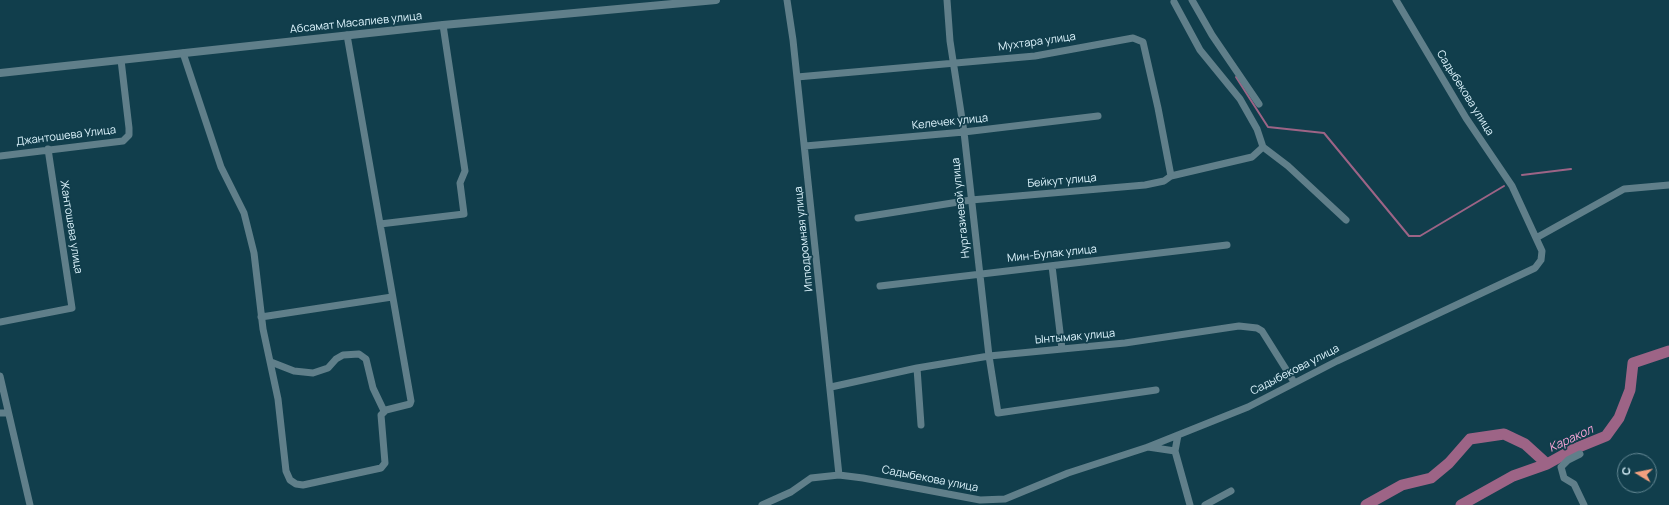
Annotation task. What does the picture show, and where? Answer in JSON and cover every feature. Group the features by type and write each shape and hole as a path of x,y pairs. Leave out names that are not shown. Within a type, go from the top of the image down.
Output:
{"street":[{"name":"Абсамат Масалиев улица","path":"0,73 443,25 716,0"},
{"name":"Ипподромная улица","path":"787,0 798,77 839,475"},
{"name":"Нургазиевой улица","path":"947,0 950,41 964,132 989,356 998,413 1156,390"},
{"path":"1192,0 1212,35 1259,104"},
{"name":"Садыбекова улица","path":"762,505 791,492 811,478 839,475 863,478 980,500 1005,499 1068,473 1148,447 1248,407 1294,382 1535,268 1541,260 1542,251 1512,186 1466,118 1396,0"},
{"path":"1174,2 1200,50 1240,98 1257,129 1263,147 1288,166 1346,220"},
{"path":"380,224 464,214 460,183 464,171 443,25"},
{"path":"183,53 221,167 244,213 254,253 262,317 278,399 286,471 290,480 296,484 303,485 382,468 385,463 380,418 384,411 410,404 411,401 347,35"},
{"name":"Мухтара улица","path":"798,77 1035,56 1133,38 1142,42 1158,108 1171,176"},
{"name":"Джантошева Улица","path":"0,156 123,141 129,135 121,60"},
{"name":"Келечек улица","path":"805,146 964,132 1098,116"},
{"name":"Бейкут улица","path":"858,218 971,200 1145,185 1164,181 1171,176 1252,157 1263,147"},
{"name":"Жантошева улица","path":"0,322 72,308 48,149"},
{"path":"1536,238 1624,189 1669,185"},
{"name":"Мин-Булак улица","path":"880,286 979,273 1052,266 1227,245"},
{"path":"1052,266 1062,349"},
{"path":"262,317 392,298"},
{"name":"Ынтымак улица","path":"831,387 917,368 989,356 1125,343 1240,326 1257,328 1262,331 1294,382"},
{"path":"271,362 294,371 313,373 328,368 336,359 343,355 359,354 366,359 374,388 384,411"},
{"path":"917,368 921,425"},
{"path":"0,376 30,505"},
{"path":"0,413 8,413"},
{"path":"1178,435 1175,451 1190,505"},
{"path":"1148,447 1175,451"},
{"path":"1580,454 1568,460 1561,467 1564,478 1574,484 1584,505"},
{"path":"1205,505 1231,492"}],"waterway":[{"path":"1236,77 1268,127 1324,133 1409,236 1420,236 1504,186"},
{"path":"1522,175 1571,169"},
{"name":"Каракол","path":"1461,505 1513,476 1547,464 1574,449 1606,436 1619,418 1630,390 1633,363 1669,351"},
{"name":"Каракол","path":"1366,505 1402,485 1431,478 1449,463 1470,439 1504,434 1525,444 1547,464"}]}
